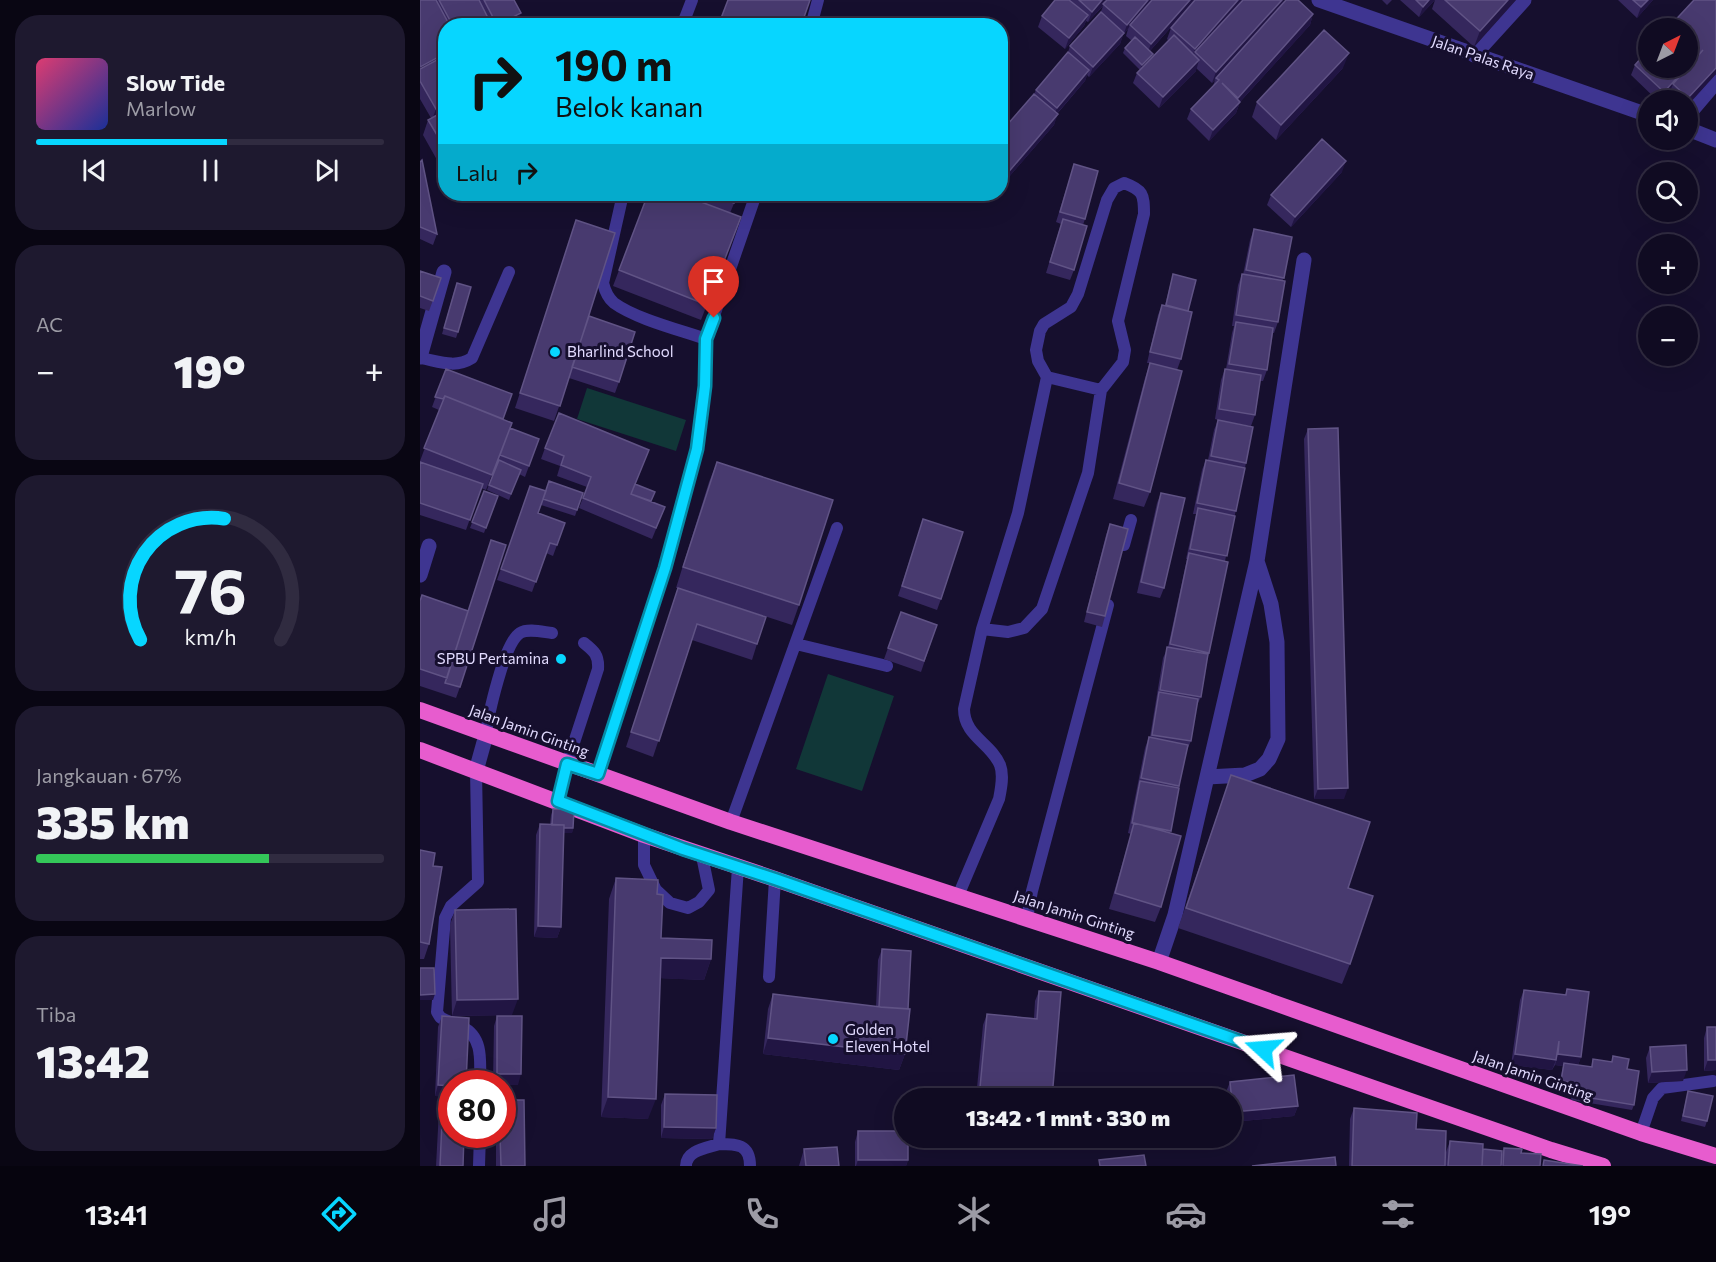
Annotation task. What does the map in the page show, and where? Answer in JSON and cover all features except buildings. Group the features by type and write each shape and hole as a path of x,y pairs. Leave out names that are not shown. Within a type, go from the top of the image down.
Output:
{"highway":[{"name":"Jalan Jamin Ginting","path":"420,710 731,822 1159,962 1641,1133 1716,1156"},
{"path":"420,750 702,856 775,879 1603,1166"}],"street":[{"path":"1474,55 1524,0"},
{"name":"Jalan Palas Raya","path":"1323,1 1638,112"},
{"path":"1698,103 1716,82"},
{"path":"1698,133 1716,140"},
{"path":"1159,962 1175,915 1257,561 1304,260"},
{"path":"420,357 444,272"},
{"path":"420,575 429,546"},
{"path":"1208,777 1245,775 1260,769 1269,759 1278,739 1277,642 1270,604 1257,561"},
{"path":"476,771 486,735"}],"lane":[{"path":"685,18 692,0"},
{"path":"813,18 818,0"},
{"path":"958,896 999,799 1001,767 971,732 964,718 964,709 982,629 1018,513 1047,377 1038,361 1036,350 1040,331 1044,324 1071,307 1078,294 1107,200 1114,188 1124,183 1137,188 1144,197 1144,214 1118,321 1125,350 1123,362 1101,390 1088,472 1042,609 1024,628 1008,632 982,629"},
{"path":"621,201 603,283 606,292 613,303 637,315 706,339"},
{"path":"598,774 665,568 697,449 705,386 706,339 754,201"},
{"path":"420,357 455,365 465,363 472,358 509,272"},
{"path":"1047,377 1101,390"},
{"path":"1121,555 1131,520"},
{"path":"731,822 837,528"},
{"path":"1027,918 1032,891 1112,590"},
{"path":"486,735 488,715 510,645 520,633 530,630 552,633"},
{"path":"558,801 567,764 598,669 598,659 594,651 584,643"},
{"path":"796,644 887,666"},
{"path":"476,771 478,882 451,906 445,918 437,1012 440,1017 465,1028 475,1037 480,1052 480,1070"},
{"path":"644,835 644,866 656,890 670,903 688,908 699,902 709,890 702,856"},
{"path":"719,1144 738,867"},
{"path":"770,977 775,879"},
{"path":"1641,1133 1653,1098 1662,1088 1713,1081"},
{"path":"686,1166 686,1161 692,1153 719,1144 738,1144 746,1150 750,1166"},
{"path":"479,1166 480,1148"}],"green space":[{"path":"587,388 686,420 676,451 577,419"},
{"path":"828,674 894,696 862,791 796,769"}],"place":[{"name":"Bharlind School","path":"555,352"},
{"name":"SPBU Pertamina","path":"561,659"},
{"name":"Golden Eleven Hotel","path":"833,1039"}],"route":[{"path":"714,318 706,339 705,386 697,449 665,568 598,774 567,764 558,801 683,849 1263,1049"}]}
